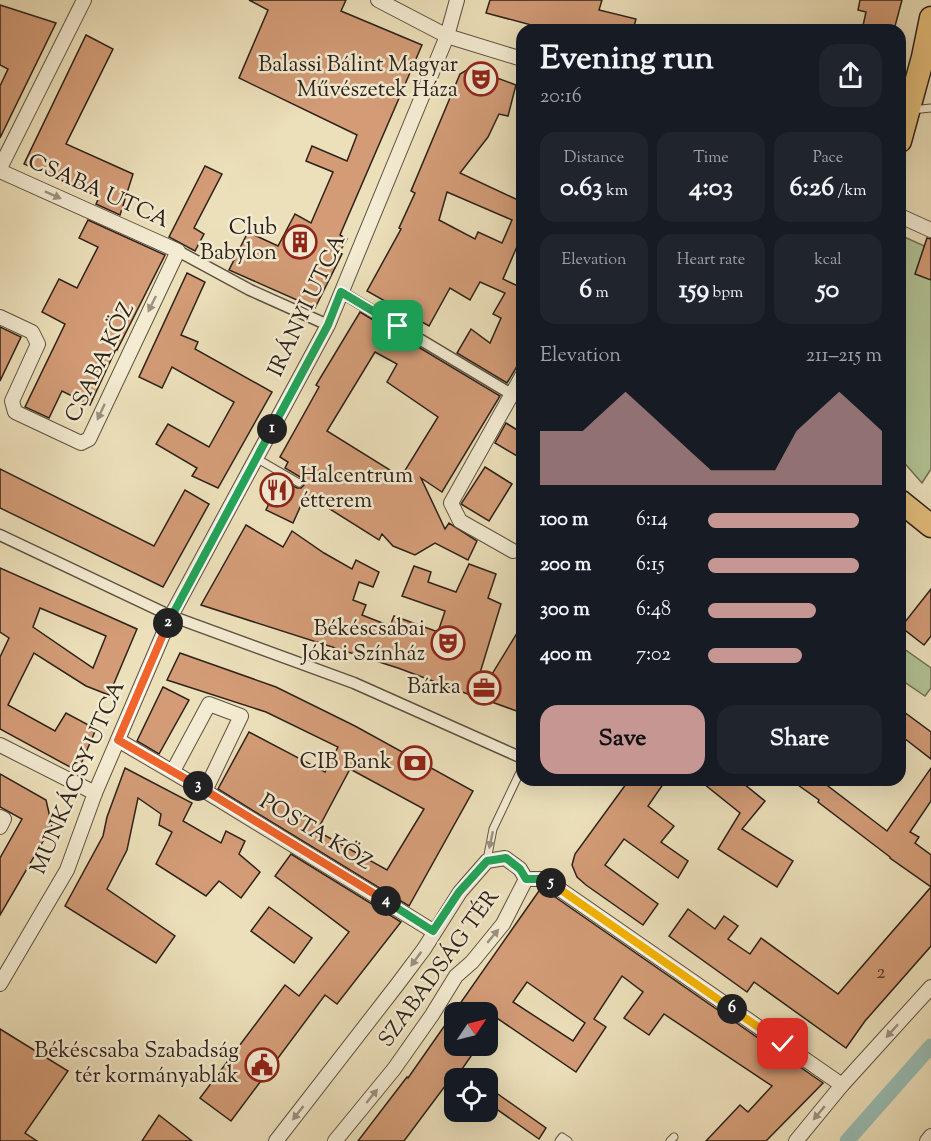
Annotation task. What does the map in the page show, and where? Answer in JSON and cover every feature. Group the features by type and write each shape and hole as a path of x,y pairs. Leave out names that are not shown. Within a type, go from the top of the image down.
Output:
{"main road":[{"path":"906,131 920,109 931,18"},
{"path":"906,506 931,526"}],"street":[{"path":"0,170 84,0"},
{"path":"378,0 447,36 516,57"},
{"name":"IRÁNYI UTCA","path":"171,616 328,325 447,36 457,0"},
{"name":"CSABA UTCA","path":"0,170 178,251"},
{"path":"906,219 931,230"},
{"path":"178,251 250,290 328,325"},
{"name":"CSABA KÖZ","path":"0,317 32,332 38,344 12,401 15,412 81,443 88,439 178,251"},
{"path":"341,292 516,397 451,504 460,521 513,551"},
{"path":"0,535 171,616 354,683 516,755"},
{"name":"MUNKÁCSY UTCA","path":"0,984 67,870 95,793 171,616"},
{"path":"172,771 209,704 241,716 205,791"},
{"name":"POSTA KÖZ","path":"118,740 433,931"},
{"path":"0,745 95,793"},
{"path":"0,817 4,819 0,827"},
{"name":"SZABADSÁG TÉR","path":"276,1141 397,986 424,949 459,892 487,861 506,858 520,869 526,879 503,924 472,962 456,976 394,1069 335,1141"},
{"path":"526,879 545,879 842,1085"},
{"path":"796,1141 842,1085 931,987"},
{"path":"927,1141 931,1136"}],"lane":[{"path":"256,458 299,483"},
{"path":"487,861 493,830 516,781"},
{"path":"559,1141 562,1137 568,1141"}],"green space":[{"path":"906,238 931,249 931,469 922,483 906,465"},
{"path":"906,650 931,668 931,688 925,696 906,683"}],"building":[{"path":"249,0 346,0 341,11 422,45 340,235 347,239 339,253 342,254 315,308 229,270 248,232 278,246 295,214 311,223 333,172 306,161 312,146 347,161 357,135 239,78 268,10"},
{"path":"490,0 602,0 599,10 636,19 635,24 527,24 486,13"},
{"path":"860,0 902,0 896,24 863,24 866,12 858,10"},
{"path":"0,5 56,23 0,138 0,86 8,69 0,65"},
{"path":"86,35 113,49 66,144 133,174 120,215 96,204 99,197 24,164"},
{"path":"470,68 516,85 508,116 499,114 488,137 460,173 516,199 516,249 503,279 516,285 516,368 507,383 457,353 471,329 490,343 501,318 493,314 505,293 480,282 470,300 450,288 429,326 367,291 401,229 399,228 415,193 411,191 460,74","holes":["447,192 512,220 502,243 478,232 475,239 439,220"]},
{"path":"205,166 222,174 194,228 204,234 195,251 169,237"},
{"path":"88,220 165,255 90,405 62,391 49,418 25,407 65,324 42,312 59,279 77,288 98,247 79,238"},
{"path":"927,238 931,239 931,280 915,274"},
{"path":"187,273 205,282 181,335 198,342 195,349 272,392 218,488 192,476 197,468 156,444 168,424 209,447 234,402 172,367 162,388 139,377"},
{"path":"360,312 500,396 442,492 421,478 445,529 449,523 477,541 468,560 435,543 415,555 393,546 382,534 379,540 306,494 293,523 266,510 280,479 297,488 304,485 302,478 285,468 288,462 280,457 319,387 316,385","holes":["375,352 397,364 387,382 438,417 401,477 327,431"]},
{"path":"0,327 21,337 0,381"},
{"path":"506,423 516,429 516,455 495,443"},
{"path":"485,467 512,484 489,521 461,504"},
{"path":"0,469 154,546 185,490 209,504 163,587 0,508"},
{"path":"246,525 283,547 292,531 352,569 356,560 379,572 373,587 359,582 353,600 366,605 362,615 390,626 394,616 438,632 445,611 402,596 414,566 431,572 428,582 456,592 469,564 496,574 488,598 501,604 473,696 398,668 201,605"},
{"path":"0,568 137,629 109,695 86,686 34,653 8,705 55,731 66,713 96,729 81,764 70,767 0,729 0,657 9,638 0,632","holes":["40,608 106,636 93,668 33,627"]},
{"path":"931,589 931,636 924,645 906,631 906,621"},
{"path":"516,635 516,711 478,697"},
{"path":"180,653 276,687 355,726 473,791 409,906 218,789 249,732 325,772 338,747 266,712 167,680","holes":["350,769 424,809 387,870 317,831"]},
{"path":"163,687 189,700 159,754 137,741"},
{"path":"906,713 931,732 931,759 906,740"},
{"path":"125,768 192,803 183,821 221,843 226,831 245,841 239,854 260,872 241,898 219,881 206,896 156,864 172,832 159,825 161,814 138,798 127,850 107,889 175,936 156,963 65,906 103,836 107,817"},
{"path":"931,768 931,801 910,832 919,837 915,843 931,855 931,887 890,858 799,786 828,786 887,831"},
{"path":"0,774 46,800 52,826 0,915 0,858 22,819 0,807"},
{"path":"625,786 662,786 648,806 674,826 661,842 688,861 678,878 624,839 605,865 658,904 643,925 577,877 572,865 575,854"},
{"path":"706,786 746,786 765,801 742,829 793,861 777,887 718,849 740,813"},
{"path":"291,854 401,922 337,1004 325,995 231,1121 200,1098 285,985 299,996 349,932 275,876"},
{"path":"931,887 931,946 865,1021 846,1048 754,982 747,992 669,936 688,909 715,929 724,916 738,926 728,939 750,954 761,938 838,994"},
{"path":"541,888 823,1083 766,1141 706,1141 740,1105 748,1112 772,1086 664,1014 649,1035 624,1018 643,992 622,976 594,1019 606,1027 576,1072 498,1019 498,1002 461,1002","holes":["527,982 585,1023 573,1041 513,1002"]},
{"path":"269,907 312,938 294,963 251,931"},
{"path":"444,1026 444,1056 471,1056 463,1068 444,1068 444,1087 404,1141 358,1141"},
{"path":"0,1029 68,1071 25,1133 37,1141 0,1141"},
{"path":"498,1094 546,1128 539,1139 498,1110"},
{"path":"159,1115 192,1141 142,1141"}],"waterway":[{"path":"847,1141 931,1046"}],"place":[{"name":"Balassi Bálint Magyar Művészetek Háza","path":"481,79"},
{"name":"Club Babylon","path":"300,242"},
{"name":"Halcentrum étterem","path":"277,490"},
{"name":"Békéscsabai Jókai Színház","path":"448,643"},
{"name":"Bárka","path":"484,688"},
{"name":"CIB Bank","path":"415,763"},
{"name":"Békéscsaba Szabadság tér kormányablak","path":"262,1065"}],"route":[{"path":"398,326 341,292 328,325 171,616 118,740 433,931 459,892 487,861 506,858 520,869 526,879 545,879 783,1044"}]}
